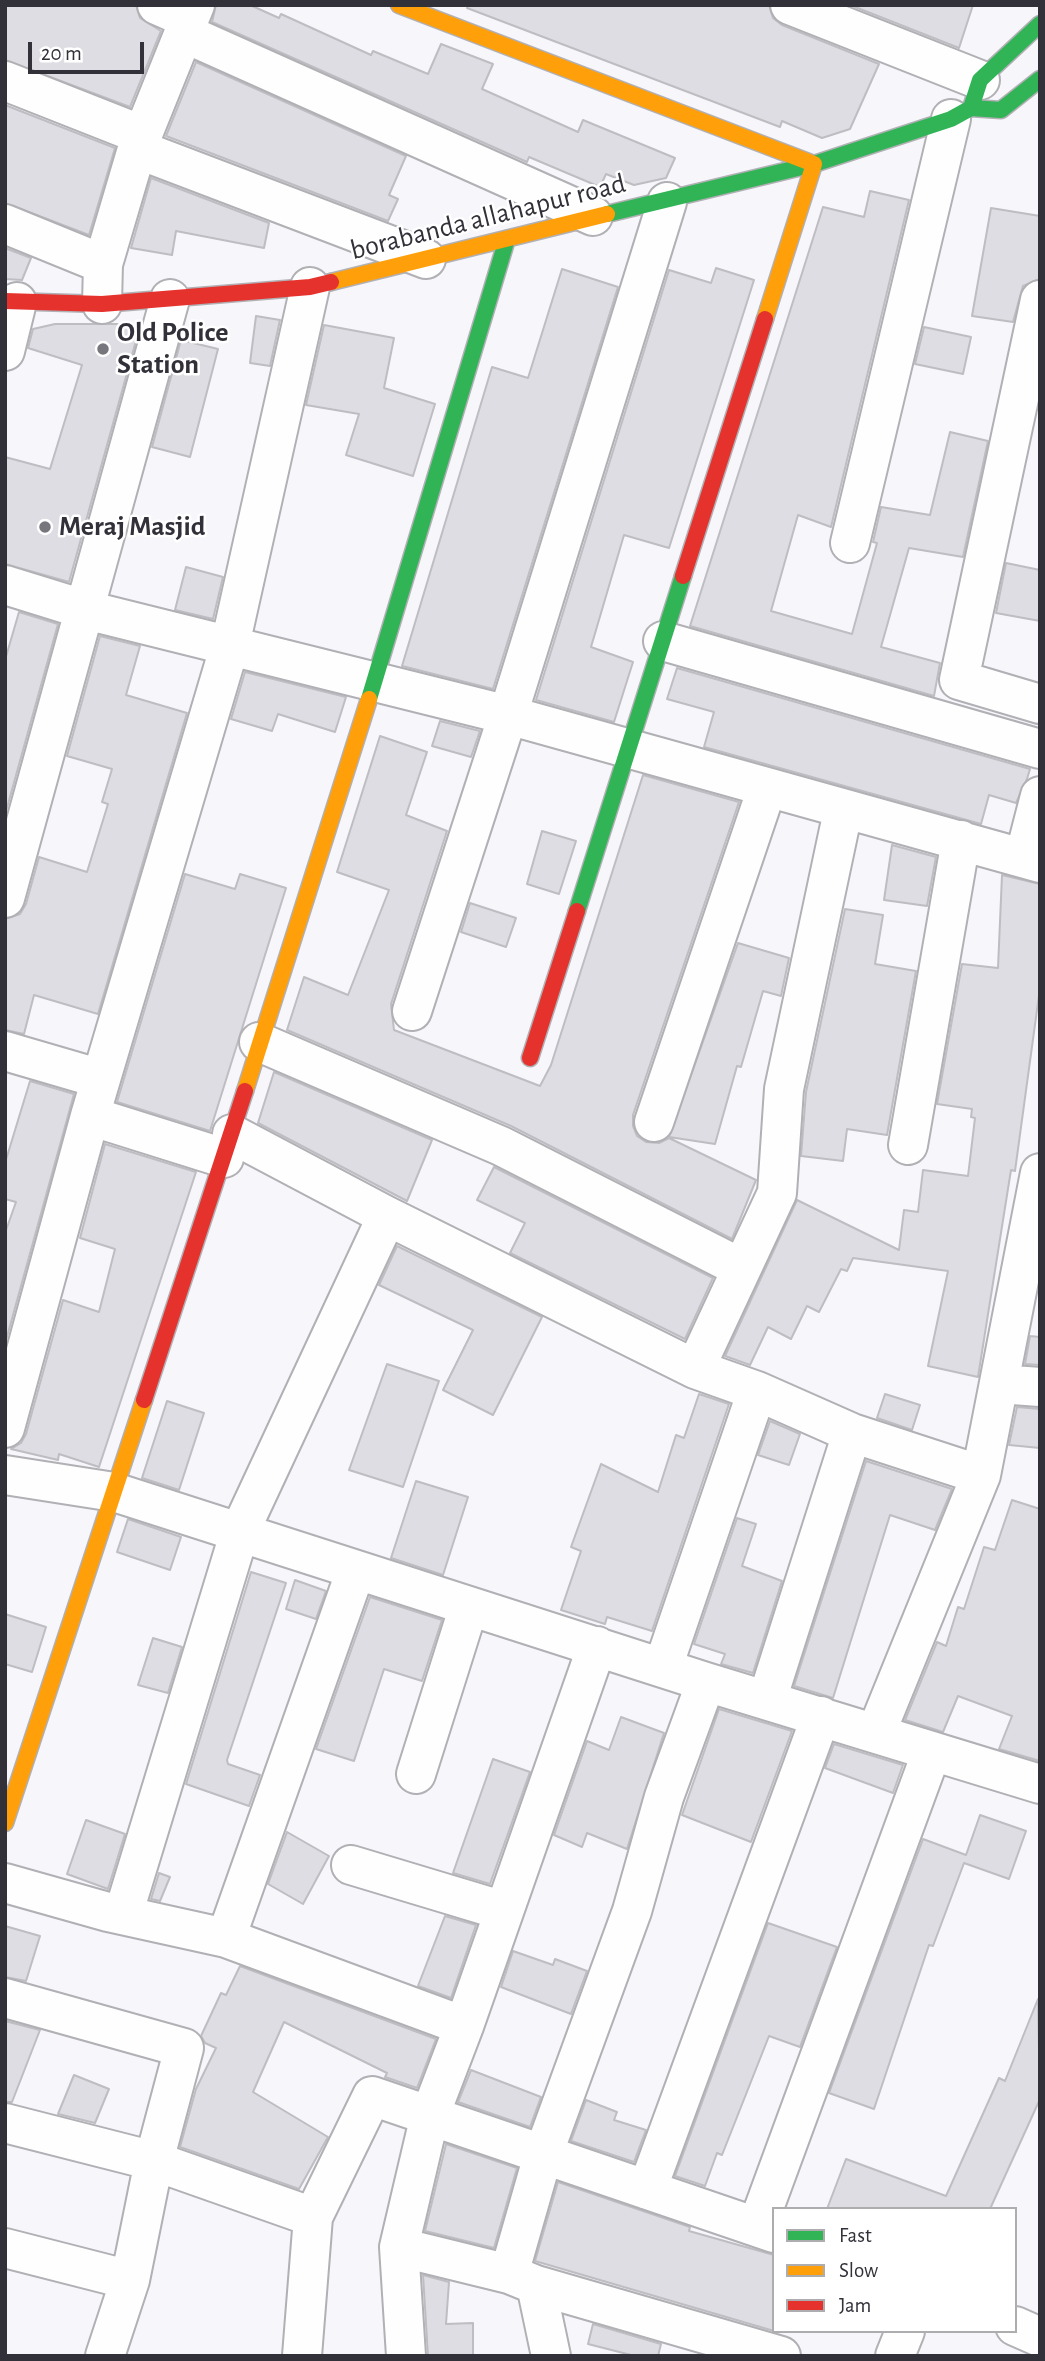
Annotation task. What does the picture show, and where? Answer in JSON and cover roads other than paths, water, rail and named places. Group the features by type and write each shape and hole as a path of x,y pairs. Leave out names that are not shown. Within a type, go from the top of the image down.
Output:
{"street":[{"path":"399,5 814,164 530,1058"},
{"path":"790,5 967,102 850,543"},
{"path":"102,304 103,264 181,15 593,216"},
{"name":"borabanda allahapur road","path":"11,302 102,304 310,287 814,164 967,102 1040,23"},
{"name":"borabanda allahapur road","path":"967,102 1001,110 1040,79"},
{"path":"5,81 140,142 426,259"},
{"path":"412,1011 508,715 667,202"},
{"path":"5,224 103,264"},
{"path":"5,1823 228,1146 374,682 507,239"},
{"path":"5,1428 90,1116 230,645 310,287"},
{"path":"5,898 170,299"},
{"path":"1040,300 960,680 1040,704"},
{"path":"5,351 11,302"},
{"path":"5,585 86,610 508,715 843,811 961,840 1032,861 1040,796"},
{"path":"663,641 1040,749"},
{"path":"654,1122 767,788"},
{"path":"695,1369 777,1193 785,1089 843,811"},
{"path":"908,1145 961,840"},
{"path":"259,1042 501,1146 741,1268"},
{"path":"5,1051 101,1079"},
{"path":"90,1116 228,1146 387,1216 695,1369 757,1391 852,1433 981,1475"},
{"path":"876,1733 981,1475 1040,1174"},
{"path":"123,1915 240,1531 387,1216"},
{"path":"999,1384 1040,1387"},
{"path":"663,1667 757,1391"},
{"path":"767,1699 852,1433"},
{"path":"5,1475 114,1492 706,1682 1040,1784"},
{"path":"226,1938 356,1570"},
{"path":"416,1774 469,1606"},
{"path":"407,2356 399,2247 430,2115 464,2026 597,1646"},
{"path":"551,2356 523,2280 544,2154 632,1911 664,1797 706,1682"},
{"path":"648,2190 821,1716"},
{"path":"773,2207 932,1751"},
{"path":"351,1865 504,1911"},
{"path":"5,1882 123,1915 226,1938 464,2026"},
{"path":"5,1998 184,2048 154,2161 130,2280 105,2356"},
{"path":"302,2356 313,2217 372,2096 765,2230 772,2210"},
{"path":"5,2123 154,2161 313,2217"},
{"path":"399,2247 523,2280 781,2356"},
{"path":"5,2248 130,2280"},
{"path":"1017,2327 1040,2337"},
{"path":"895,2356 904,2333"}],"place":[{"name":"Old Police Station","path":"103,349"},
{"name":"Meraj Masjid","path":"45,527"}]}
